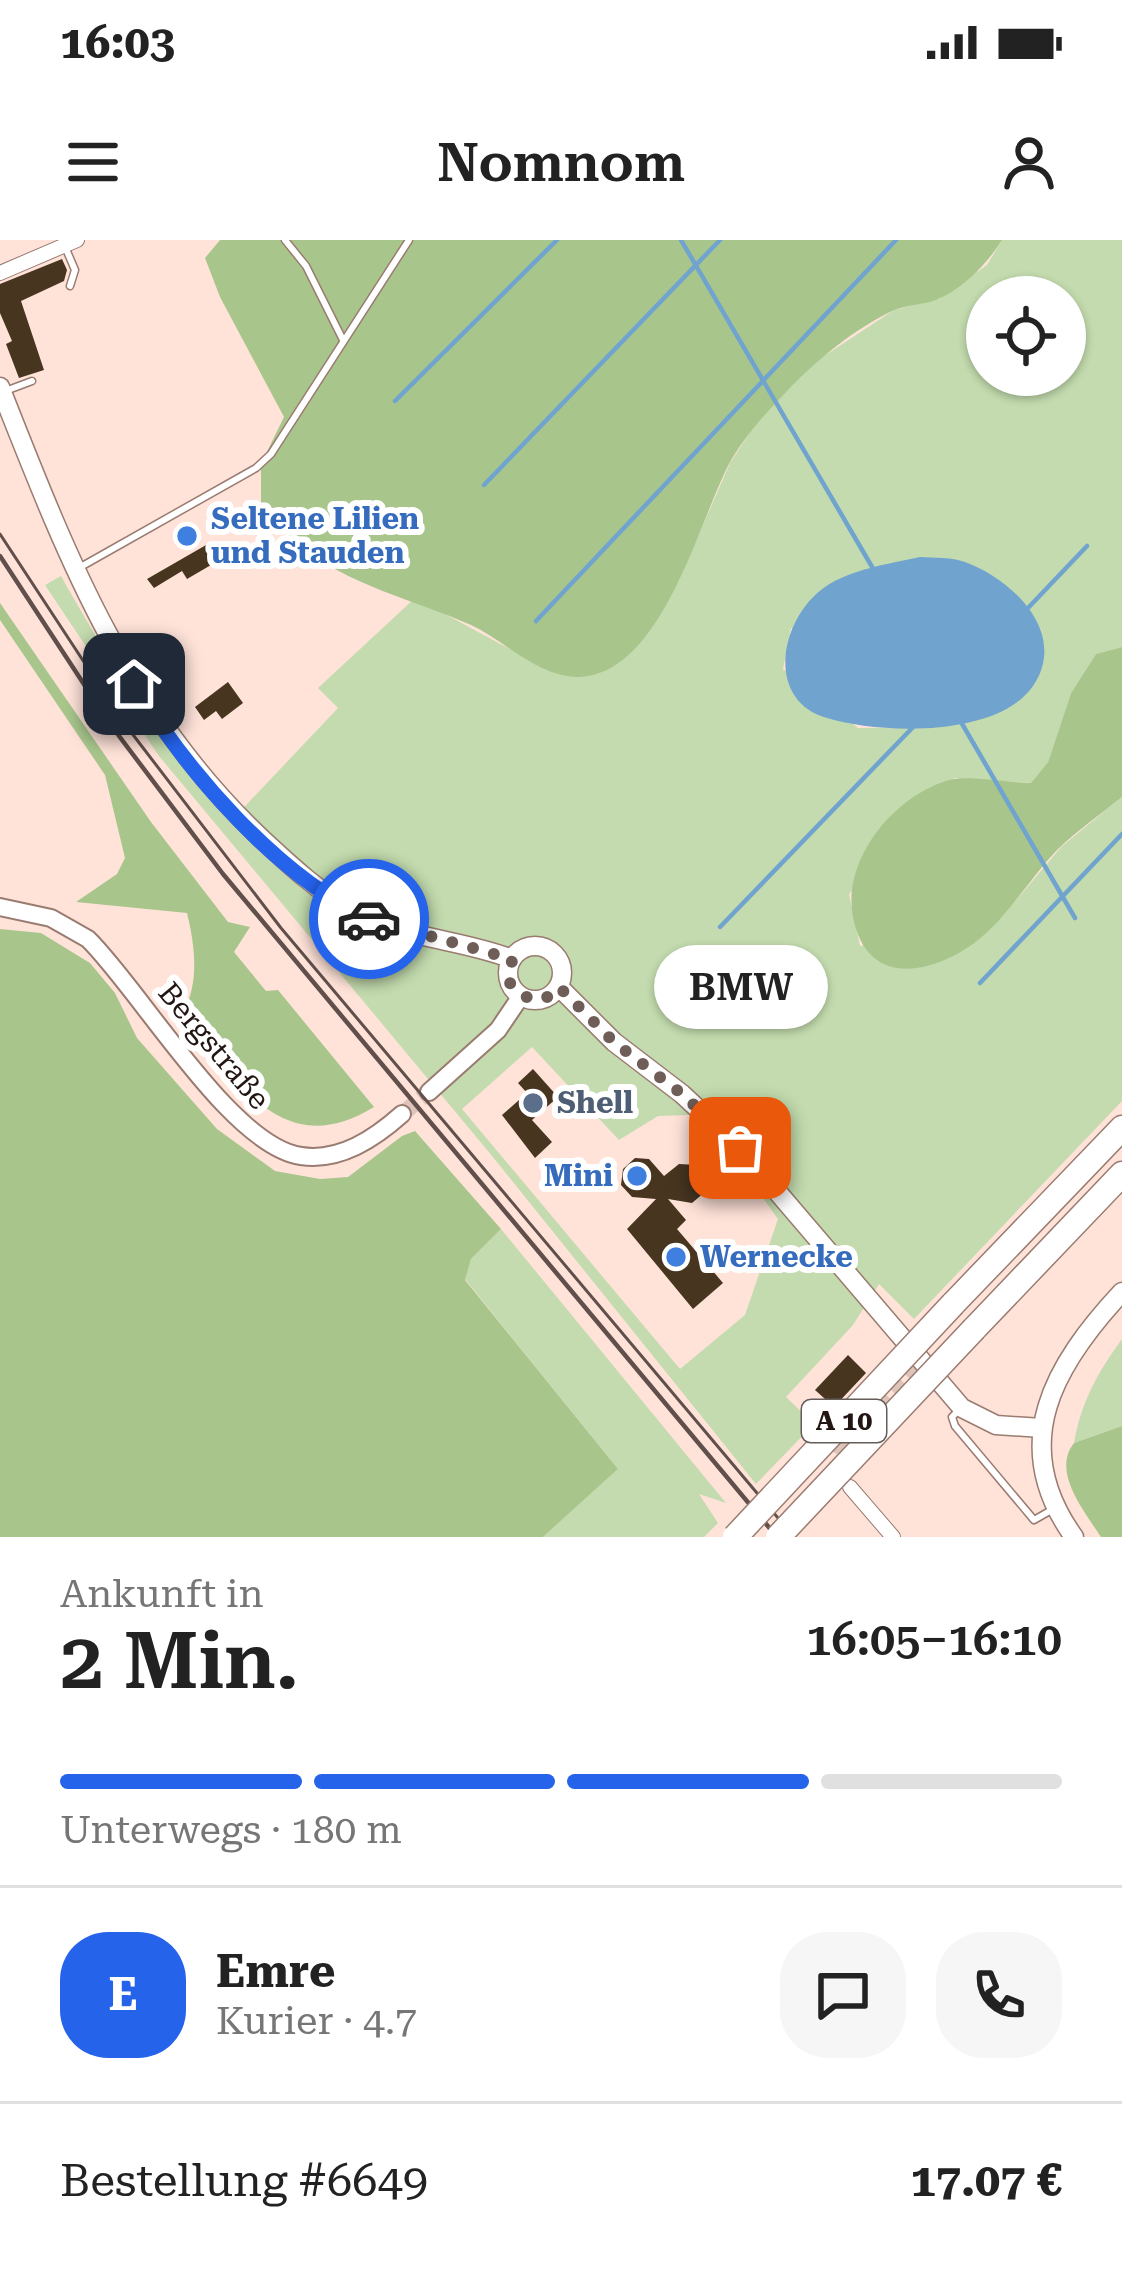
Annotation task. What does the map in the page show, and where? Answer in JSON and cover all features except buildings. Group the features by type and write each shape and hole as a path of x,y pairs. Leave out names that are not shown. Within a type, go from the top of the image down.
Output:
{"highway":[{"name":"A 10","path":"735,1537 1122,1128"},
{"name":"A 10","path":"778,1537 1122,1174"}],"main road":[{"path":"1,389 74,570 134,684 173,743 240,818 295,870 378,923 512,959"},
{"path":"530,946 552,951 563,972 559,987 546,998 520,995 508,975 512,959 530,946"},
{"path":"559,987 614,1042 724,1131 832,1246 962,1408 996,1425 1042,1428"},
{"path":"1074,1537 1056,1508 1044,1469 1042,1428 1051,1391 1066,1362 1122,1292"}],"street":[{"path":"0,273 71,243"},
{"name":"Bergstraße","path":"0,907 51,918 88,939 261,1141 303,1157 326,1156 362,1144 402,1114"},
{"path":"429,1092 498,1030 520,995"},
{"path":"850,1487 893,1537"}],"lane":[{"path":"285,240 306,266 343,340"},
{"path":"74,570 256,468 271,454 409,240"},
{"path":"70,286 75,270 71,243"},
{"path":"1,389 32,381"},
{"path":"962,1408 952,1417 955,1426 1034,1520 1056,1508"}],"green space":[{"path":"220,240 1002,240 982,267 956,289 878,318 838,345 790,388 728,466 688,560 653,626 631,653 606,670 577,677 548,671 471,625 338,571 299,545 261,505 261,464 284,417 220,297 205,258"},
{"path":"1002,240 1122,240 1122,647 1096,654 1071,693 1048,762 1031,783 954,778 849,894 860,946 1002,917 1061,847 1122,797 1122,1101 914,1319 879,1284 853,1325 786,1397 814,1424 756,1484 488,1151 159,756 45,585 61,576 139,703 231,821 338,708 318,688 414,599 574,677 679,580 730,463 756,423 815,362 894,310 939,299 966,280 966,396 1086,396 1086,276 971,276 987,265","holes":["791,628 940,727 858,728 783,669","532,1047 619,1140 658,1116 689,1115 724,1144 778,1219 745,1315 680,1369 462,1109"]},
{"path":"0,603 151,822 228,922 250,927 234,952 266,991 278,990 374,1107 341,1122 312,1126 263,1106 182,1014 192,990 194,965 187,913 76,902 117,874 125,858 105,775 0,620"},
{"path":"1122,647 1122,797 1058,849 997,923 973,944 918,968 884,964 871,955 853,917 852,895 864,852 876,833 909,800 949,780 1031,783 1048,762 1071,693 1096,654"},
{"path":"0,929 41,933 90,963 115,993 137,1038 217,1129 275,1171 320,1179 348,1177 415,1131 501,1229 471,1259 465,1280 618,1469 543,1537 0,1537"},
{"path":"501,1229 726,1503 699,1494 718,1523 704,1537 543,1537 618,1469 465,1279 471,1259"},
{"path":"1122,1339 1122,1426 1074,1443 1092,1388"},
{"path":"1122,1426 1122,1537 1101,1537 1073,1492 1068,1454 1074,1443"}],"water":[{"path":"920,557 965,562 1017,595 1040,628 1044,647 1033,686 1016,703 993,715 936,727 876,727 827,718 807,708 787,677 789,637 797,618 825,587 846,576"}],"waterway":[{"path":"395,401 557,240"},
{"path":"681,240 875,572"},
{"path":"484,485 720,240"},
{"path":"536,621 896,240"},
{"path":"1028,608 1087,546"},
{"path":"961,722 1075,918"},
{"path":"720,927 916,724"},
{"path":"980,983 1122,834"}],"tunnel":[{"path":"402,1114 429,1092"},
{"path":"839,1474 835,1458 842,1445 923,1363"}],"tram line":[{"path":"0,534 124,723 281,928 794,1537"}],"railway":[{"path":"0,556 110,724 223,874 777,1537"}],"way so far":[{"path":"369,919 512,959 510,983 529,999 546,998 559,987 614,1042 704,1112 740,1148"}],"place":[{"name":"Seltene Lilien und Stauden","path":"187,536"},
{"name":"Shell","path":"533,1103"},
{"name":"BMW","path":"740,1148"},
{"name":"Mini","path":"637,1176"},
{"name":"Wernecke","path":"676,1257"}],"route":[{"path":"134,684 173,743 240,818 295,870 369,919"}]}
